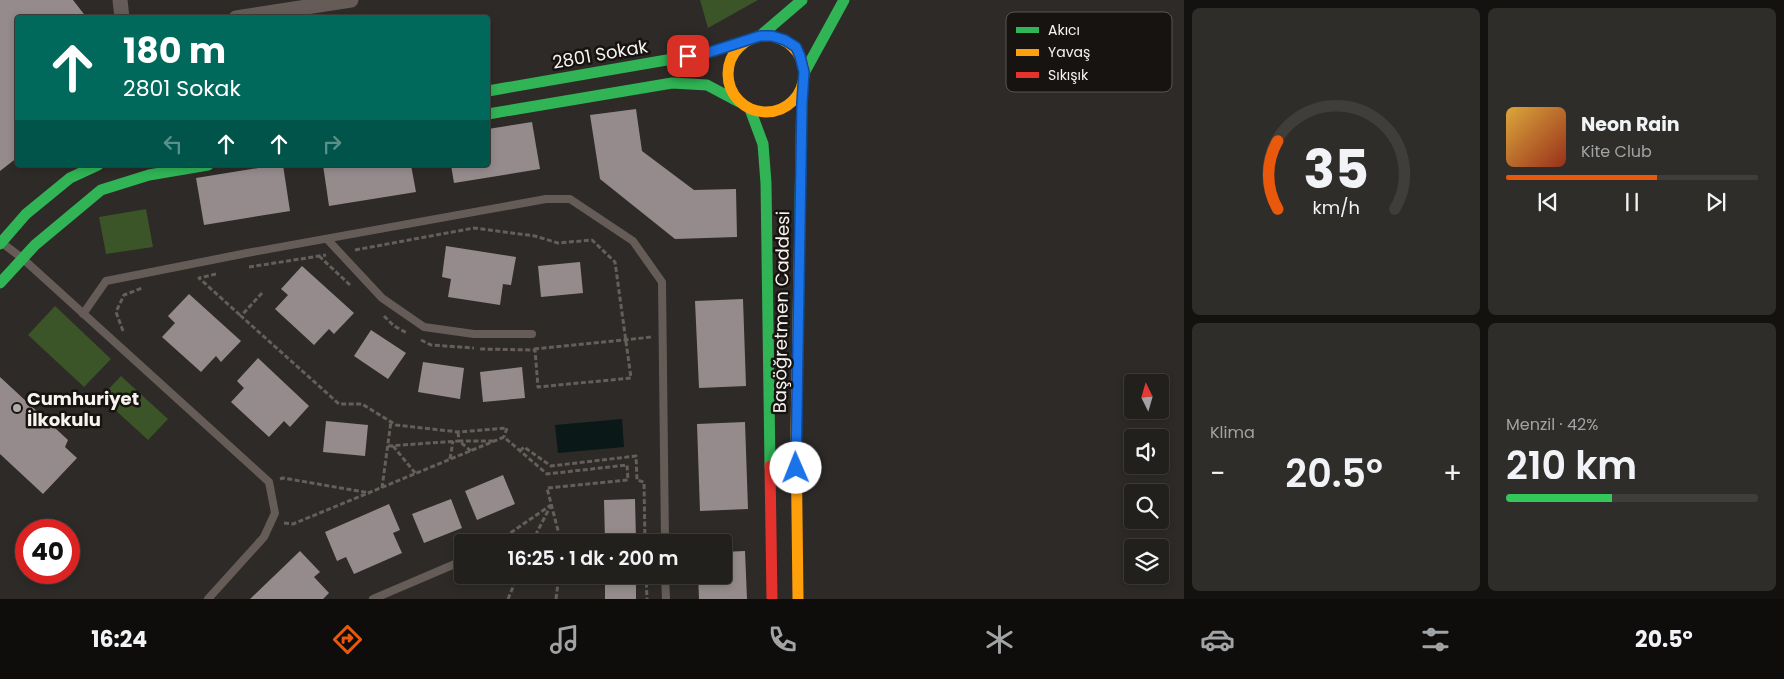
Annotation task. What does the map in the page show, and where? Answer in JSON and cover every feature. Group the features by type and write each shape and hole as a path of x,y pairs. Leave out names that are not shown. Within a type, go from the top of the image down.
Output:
{"street":[{"path":"120,0 122,15"},
{"path":"255,15 351,0"},
{"path":"804,72 844,0"},
{"path":"760,36 796,2"},
{"name":"Başöğretmen Caddesi","path":"798,599 796,431 802,85 804,72 796,47 785,40 772,36 760,36 746,41 738,47 731,57 727,69 729,86 739,102 750,109 762,112 775,111 787,106 797,97 802,85"},
{"name":"2801 Sokak","path":"490,91 633,78 746,41"},
{"path":"490,114 633,78 708,85 739,102"},
{"name":"Başöğretmen Caddesi","path":"750,109 763,144 766,183 772,599"},
{"path":"1,243 26,214 70,178 94,167"},
{"path":"0,283 34,245 101,190 145,171 187,167"}],"lane":[{"path":"83,314 106,281 546,199 570,199 633,241 662,282 665,534"},
{"path":"327,239 382,298 424,327 474,334 532,334"},
{"path":"1,243 22,258 269,482 275,513 264,537 208,599"},
{"path":"372,599 454,564"},
{"path":"666,584 666,599"}],"path":[{"path":"240,269 474,228 535,236 558,243 592,240 615,262 631,378 538,387 532,334"},
{"path":"319,256 353,288"},
{"path":"224,272 199,278 339,404 362,404 396,424 458,432 507,428 504,438"},
{"path":"241,316 262,293"},
{"path":"380,313 394,326 408,333"},
{"path":"416,337 431,345 535,350 626,339 662,337"},
{"path":"382,488 391,421"},
{"path":"458,432 459,441 470,451"},
{"path":"271,522 293,524 504,438"},
{"path":"504,438 547,474 627,465 628,480 547,488 559,534"},
{"path":"388,446 452,441 495,441"},
{"path":"450,460 452,441"},
{"path":"393,446 416,474"},
{"path":"520,451 524,447 551,466 636,456 636,480 644,482 645,534"},
{"path":"269,482 283,478 370,493"},
{"path":"509,534 551,505"},
{"path":"536,534 551,505"},
{"path":"508,599 514,584"},
{"path":"556,599 558,584"},
{"path":"646,584 647,599"}],"green space":[{"path":"700,0 758,0 708,28"},
{"path":"146,209 153,247 106,254 99,217"},
{"path":"55,306 111,359 84,387 28,335"},
{"path":"121,376 168,419 148,440 101,397"}],"shaded area":[{"path":"622,419 624,447 558,453 555,425"}],"building":[{"path":"0,0 73,0 85,15 15,15 15,159 0,171"},
{"path":"636,109 642,151 694,190 736,189 737,237 675,239 600,179 590,115"},
{"path":"532,122 540,169 454,183 451,167 490,167 490,129"},
{"path":"265,167 283,167 290,211 204,225 196,178"},
{"path":"323,167 411,167 416,192 329,206"},
{"path":"446,246 516,257 511,285 503,284 500,305 448,297 451,279 442,277"},
{"path":"580,262 583,293 541,297 538,266"},
{"path":"302,266 354,313 334,334 329,329 314,345 275,309 288,295 281,289"},
{"path":"189,294 241,341 221,362 216,356 201,372 162,337 175,323 168,316"},
{"path":"743,299 746,386 699,388 695,301"},
{"path":"371,330 406,353 388,379 354,356"},
{"path":"258,358 309,406 290,427 284,421 269,437 231,402 244,388 237,381"},
{"path":"423,362 464,368 460,399 418,392"},
{"path":"522,367 525,398 483,402 480,372"},
{"name":"Cumhuriyet İlkokulu","path":"0,377 68,440 65,447 77,458 43,494 0,454"},
{"path":"326,421 368,425 365,456 323,452"},
{"path":"745,422 748,509 700,511 697,424"},
{"path":"503,475 515,504 477,520 465,491"},
{"path":"451,499 462,528 424,543 412,514"},
{"path":"635,499 636,534 605,534 604,500"},
{"path":"389,504 400,530 393,533 402,553 354,574 346,557 337,561 325,532"},
{"path":"300,551 320,572 314,577 329,593 323,599 250,599"},
{"path":"745,551 747,599 699,599 698,584 732,584 732,552"},
{"path":"605,584 636,584 636,599 605,599"}],"traffic: fast":[{"path":"760,36 802,0"},
{"path":"804,73 844,0"},
{"path":"490,91 707,53 746,41"},
{"path":"490,114 672,83 707,85 739,102"},
{"path":"799,269 802,85"},
{"path":"750,109 763,144 766,183 770,466"},
{"path":"0,244 26,214 70,178 94,167"},
{"path":"0,283 35,245 101,190 149,175 196,167"}],"traffic: slow":[{"path":"766,36 781,39 793,47 801,59 804,74 801,89 793,101 781,109 766,112 751,109 739,101 731,89 728,74 731,59 739,47 751,39 766,36"},
{"path":"798,599 796,431 799,269"}],"traffic: jam":[{"path":"770,466 772,599"}],"place":[{"name":"Cumhuriyet İlkokulu","path":"17,408"}],"route":[{"path":"688,56 707,53 760,36 772,36 785,40 796,47 800,56 804,72 802,85 796,468"}]}
